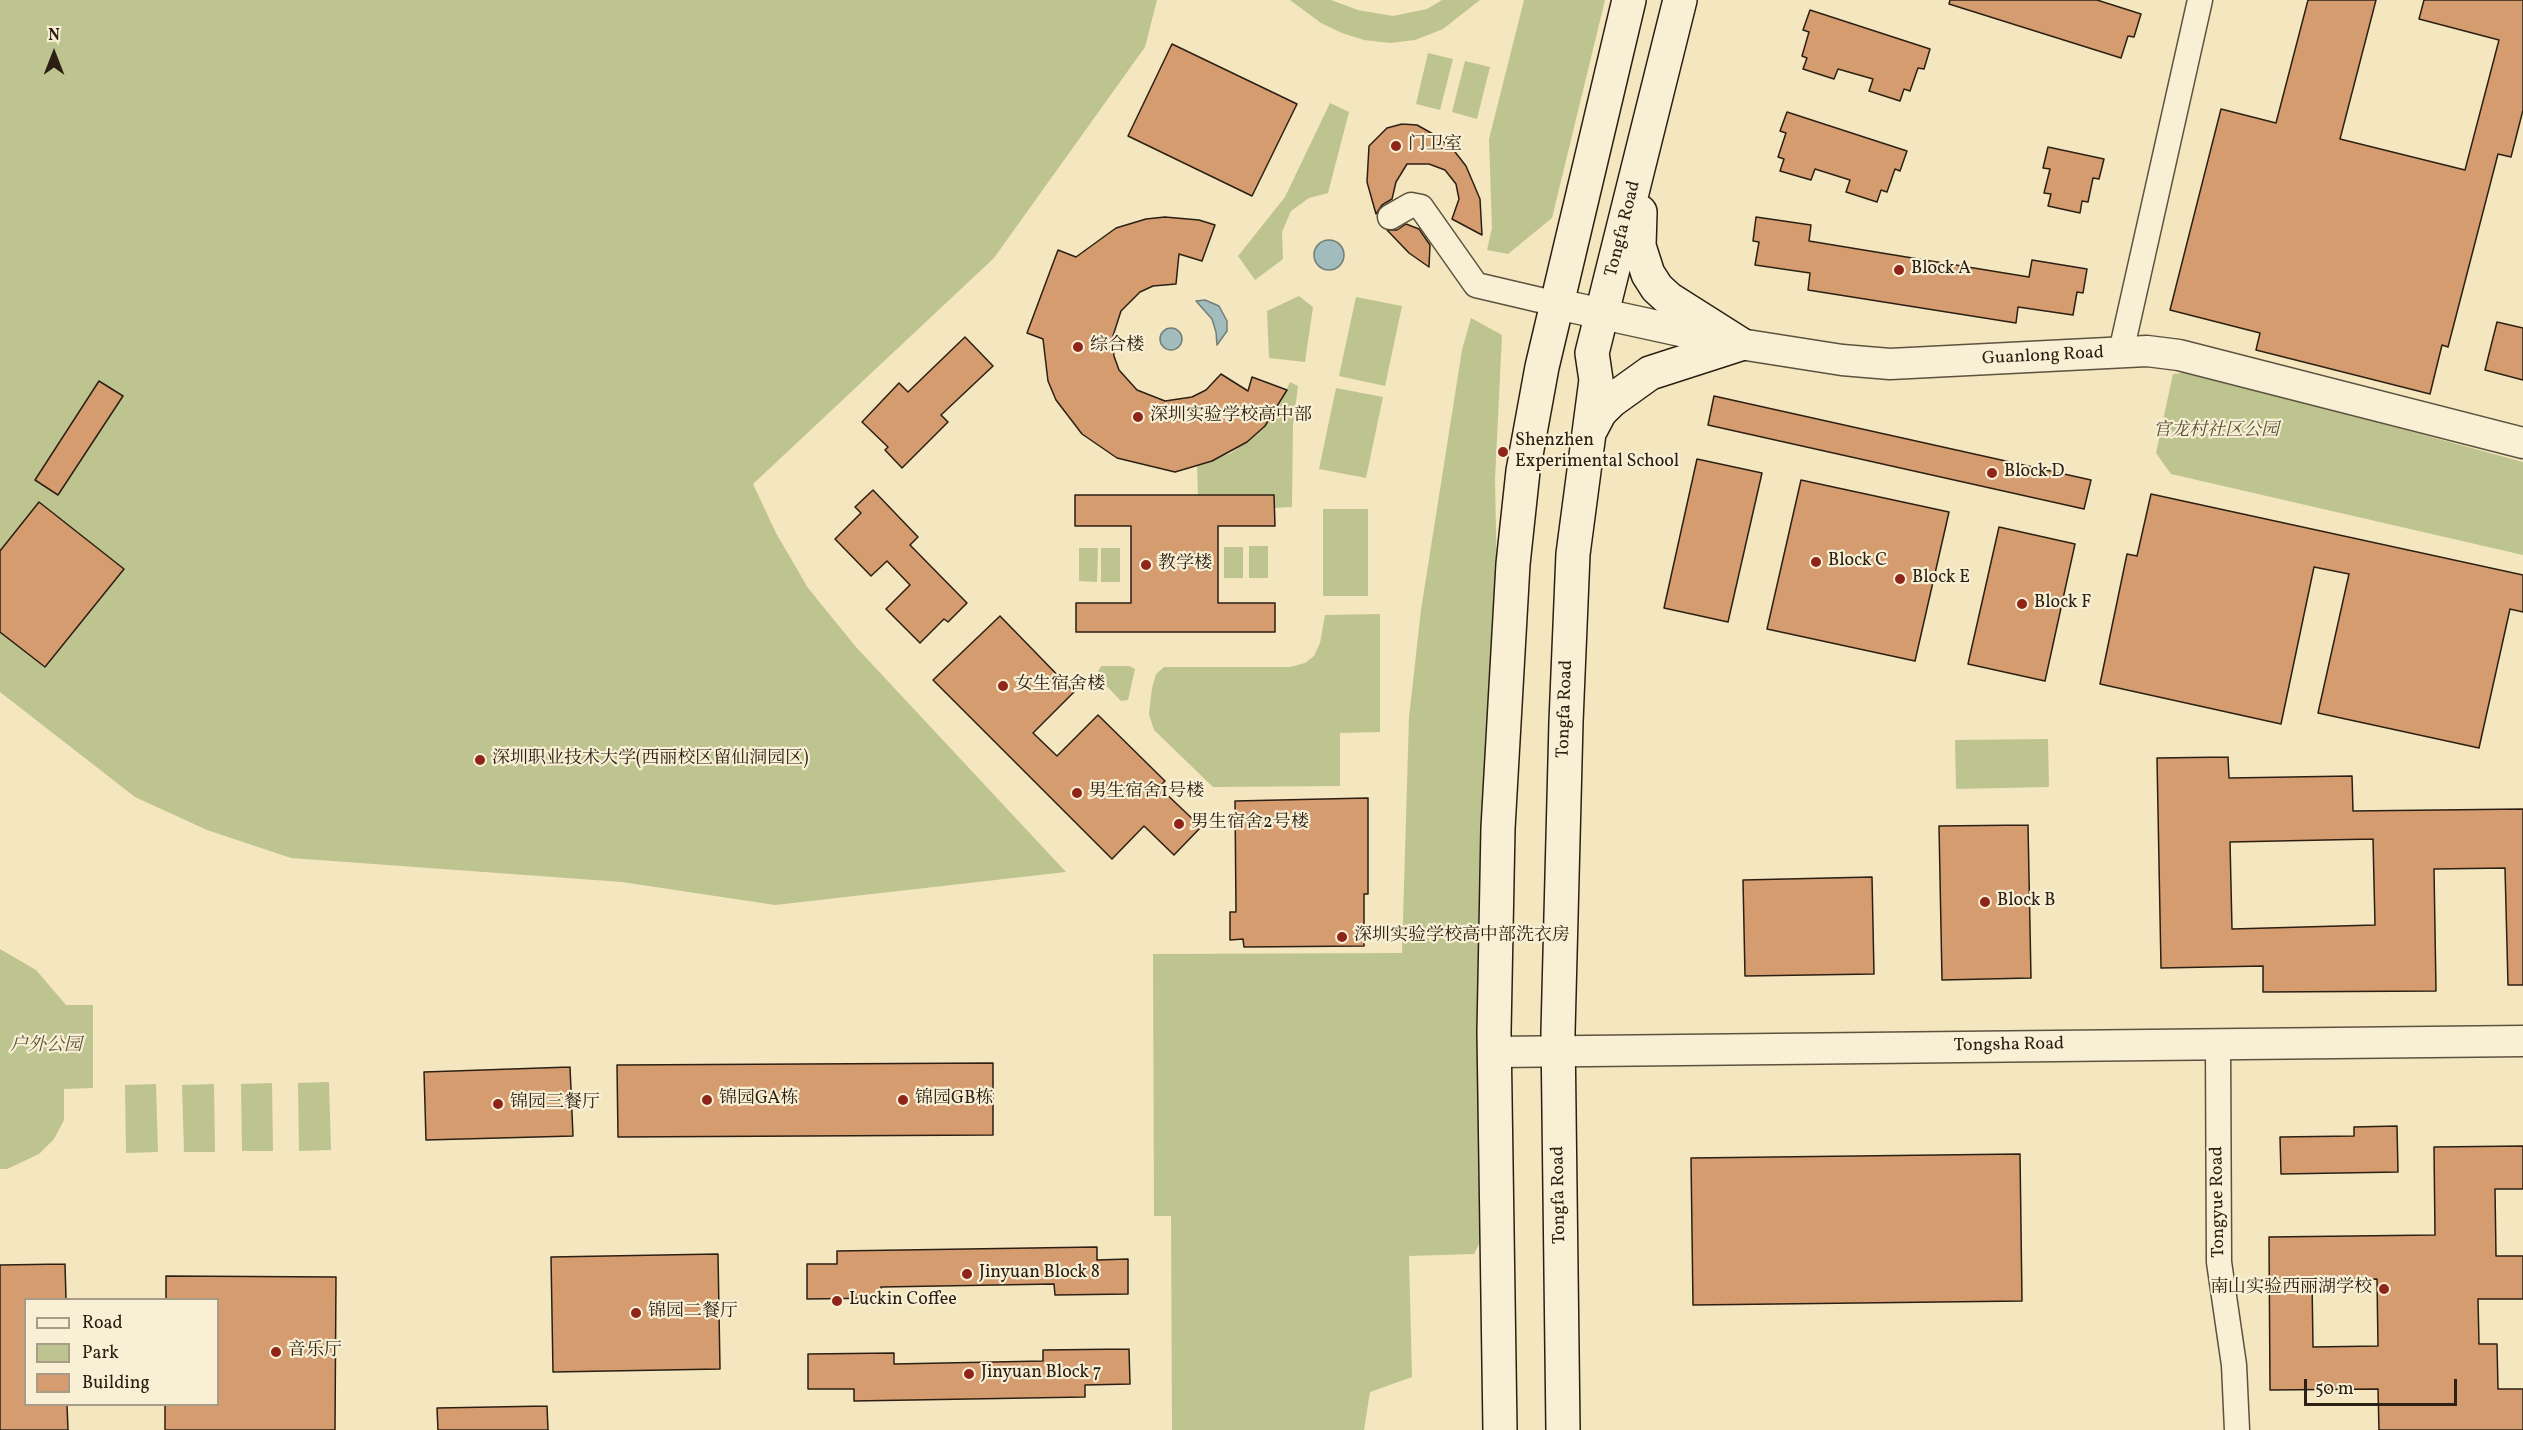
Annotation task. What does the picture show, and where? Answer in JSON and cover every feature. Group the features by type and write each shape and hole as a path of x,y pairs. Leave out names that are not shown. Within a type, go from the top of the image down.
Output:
{"main road":[{"path":"1500,1430 1494,1052 1498,828 1513,564 1530,431 1557,304 1629,0"},
{"name":"Tongfa Road","path":"1563,1430 1558,1052 1568,645 1576,519 1596,380 1592,353 1680,0"},
{"path":"1645,147 1639,246 1648,274 1669,299 1740,344"},
{"path":"1587,439 1600,412 1634,383 1667,366 1740,344"}],"street":[{"path":"2121,352 2200,0"},
{"path":"1390,217 1411,205 1420,207 1476,285 1557,304"},
{"name":"Guanlong Road","path":"1557,304 1740,344 1842,360 1890,364 2147,351 2179,355 2523,443"},
{"name":"Tongsha Road","path":"1494,1052 2523,1041"},
{"name":"Tongyue Road","path":"2218,1044 2219,1262 2234,1365 2237,1430"}],"green space":[{"path":"0,0 1157,0 1145,47 994,258 753,484 776,533 808,588 856,647 1066,872 775,905 622,882 291,858 207,830 135,797 0,692"},
{"path":"1290,0 1331,0 1358,10 1393,16 1427,9 1442,0 1480,0 1443,29 1415,40 1390,43 1364,40 1342,33 1321,23"},
{"path":"1524,0 1605,0 1552,218 1508,254 1487,250 1492,228 1489,139"},
{"path":"1428,53 1453,59 1440,110 1416,104"},
{"path":"1465,61 1490,67 1477,119 1452,112"},
{"path":"1330,103 1349,112 1328,193 1309,198 1291,211 1282,232 1283,259 1255,280 1238,256 1285,197"},
{"path":"1299,296 1313,307 1305,362 1269,358 1267,311"},
{"path":"1356,297 1402,306 1385,386 1339,376"},
{"path":"1471,318 1502,335 1495,479 1497,580 1483,1236 1474,1254 1409,1256 1412,1377 1370,1392 1364,1430 1172,1430 1171,1216 1154,1216 1153,954 1402,953 1409,717 1421,610 1462,350"},
{"name":"官龙村社区公园","path":"2192,372 2523,462 2523,555 2171,474 2156,453 2173,374"},
{"path":"1290,382 1298,386 1293,425 1292,507 1274,508 1274,495 1198,495 1197,466 1231,453 1265,426 1279,407"},
{"path":"1336,388 1383,397 1366,478 1319,469"},
{"path":"1323,509 1368,509 1368,596 1323,596"},
{"path":"1249,546 1268,546 1268,578 1249,578"},
{"path":"1224,547 1243,547 1243,578 1224,578"},
{"path":"1079,548 1098,548 1097,582 1079,581"},
{"path":"1101,548 1120,548 1120,582 1101,582"},
{"path":"1380,614 1380,732 1340,733 1340,786 1213,787 1154,730 1149,714 1152,688 1156,674 1164,667 1290,667 1305,663 1314,656 1320,643 1325,615"},
{"path":"1101,666 1129,666 1135,669 1128,700 1121,701 1096,675"},
{"path":"2048,739 2049,787 1956,789 1955,740"},
{"name":"户外公园","path":"0,949 36,970 66,1005 93,1005 93,1088 64,1089 64,1120 54,1139 39,1154 7,1169 0,1169"},
{"path":"329,1082 331,1150 299,1151 298,1083"},
{"path":"272,1083 273,1151 242,1151 241,1084"},
{"path":"156,1084 158,1152 126,1153 125,1085"},
{"path":"214,1084 215,1152 184,1152 182,1085"}],"water":[{"path":"1329,240 1340,244 1344,255 1340,266 1329,270 1318,266 1314,255 1318,244"},
{"path":"1205,300 1219,306 1227,321 1227,331 1217,345 1212,319 1196,301"},
{"path":"1171,328 1179,331 1182,339 1179,347 1171,350 1163,347 1160,339 1163,331"}],"building":[{"path":"1950,0 2097,0 2141,14 2134,37 2128,36 2121,58 1949,4"},
{"path":"2308,0 2376,0 2340,139 2465,170 2499,40 2419,19 2424,0 2523,0 2523,110 2511,157 2498,154 2448,347 2442,345 2430,394 2256,350 2260,333 2170,310 2221,109 2276,123"},
{"path":"1810,10 1930,49 1924,69 1918,68 1910,91 1904,89 1900,101 1869,91 1873,79 1838,69 1834,79 1803,69 1807,58 1802,56 1809,32 1803,30"},
{"path":"1172,44 1297,104 1252,196 1128,136"},
{"path":"1787,112 1907,151 1900,171 1895,169 1887,192 1881,190 1877,202 1846,192 1850,180 1815,169 1811,180 1780,171 1784,159 1778,157 1786,133 1780,131"},
{"path":"1402,124 1417,125 1433,134 1452,148 1466,166 1480,199 1482,235 1452,219 1459,199 1456,184 1445,170 1429,164 1407,164 1396,182 1392,199 1382,205 1376,214 1367,182 1369,146 1387,128"},
{"path":"2048,147 2104,159 2099,179 2093,178 2088,202 2082,201 2080,213 2048,206 2051,194 2044,193 2050,169 2043,168"},
{"name":"综合楼","path":"1165,217 1199,220 1215,225 1202,261 1179,254 1176,284 1153,286 1140,292 1121,311 1112,339 1119,370 1137,390 1165,401 1192,397 1206,390 1221,374 1248,391 1252,377 1287,390 1265,426 1247,442 1212,461 1175,472 1117,458 1082,434 1056,400 1048,381 1043,339 1027,333 1058,250 1076,257 1116,228 1146,219"},
{"name":"Block A","path":"1756,217 1811,225 1809,241 2029,277 2032,260 2087,269 2083,293 2077,292 2073,315 2018,307 2016,323 1808,290 1810,273 1755,265 1759,242 1753,241"},
{"path":"1406,224 1419,229 1430,245 1429,267 1409,253 1387,230 1397,230"},
{"path":"2497,322 2523,328 2523,380 2485,370"},
{"path":"965,337 993,366 941,415 948,422 902,468 885,450 888,447 862,422 899,383 908,392"},
{"path":"99,381 123,396 58,495 35,480"},
{"path":"1714,396 2091,480 2084,509 1708,425"},
{"path":"1697,459 1762,473 1728,622 1664,608"},
{"path":"1801,480 1949,512 1915,661 1767,629"},
{"path":"873,490 918,537 910,545 967,603 948,622 944,619 920,643 886,609 910,585 887,561 871,576 835,539 861,513 855,507"},
{"path":"2151,494 2523,575 2523,612 2510,609 2479,748 2318,713 2349,574 2314,567 2281,724 2100,684 2127,554 2137,556"},
{"name":"教学楼","path":"1075,495 1274,495 1275,526 1218,526 1218,603 1275,603 1275,632 1076,632 1076,603 1131,603 1131,526 1075,526"},
{"path":"39,502 124,569 45,667 0,632 0,551"},
{"name":"Block F","path":"1999,527 2075,544 2045,681 1968,664"},
{"path":"1000,616 1074,692 1033,733 1057,756 1098,715 1165,781 1159,787 1201,827 1174,855 1144,826 1112,859 933,680"},
{"path":"2228,757 2229,778 2352,776 2353,811 2523,809 2523,985 2508,985 2505,868 2434,869 2436,991 2263,992 2263,966 2161,968 2157,758","holes":["2373,839 2375,925 2232,929 2230,842"]},
{"path":"1368,798 1368,894 1364,894 1364,946 1244,947 1243,939 1230,940 1230,912 1236,912 1235,801"},
{"name":"Block B","path":"2028,825 2031,978 1942,980 1939,826"},
{"path":"1872,877 1874,974 1745,976 1743,880"},
{"path":"993,1063 993,1135 618,1137 617,1065"},
{"name":"锦园三餐厅","path":"570,1067 573,1136 426,1140 424,1072"},
{"path":"2397,1126 2398,1172 2281,1174 2280,1137 2354,1136 2354,1127"},
{"path":"2523,1146 2523,1189 2495,1189 2496,1256 2523,1256 2523,1299 2478,1299 2479,1344 2497,1344 2498,1389 2523,1389 2523,1430 2379,1430 2378,1389 2270,1390 2269,1237 2435,1235 2434,1147","holes":["2377,1279 2378,1346 2313,1347 2312,1280"]},
{"path":"2020,1154 2022,1301 1693,1305 1691,1158"},
{"name":"Jinyuan Block 8","path":"1097,1247 1097,1260 1128,1259 1128,1294 1055,1295 1054,1284 881,1287 881,1298 807,1299 807,1264 837,1264 837,1251"},
{"name":"锦园二餐厅","path":"718,1254 720,1369 553,1372 551,1257"},
{"path":"65,1264 66,1298 24,1298 24,1406 67,1406 68,1430 0,1430 0,1265"},
{"name":"音乐厅","path":"166,1276 336,1277 335,1430 165,1430 165,1406 219,1406 219,1298 166,1298"},
{"name":"Jinyuan Block 7","path":"1129,1349 1130,1384 1085,1385 1085,1397 854,1401 854,1389 808,1389 808,1354 894,1353 894,1364 1043,1361 1043,1350"},
{"path":"547,1406 548,1430 438,1430 437,1408"}],"place":[{"name":"门卫室","path":"1396,146"},
{"name":"Block A","path":"1899,270"},
{"name":"综合楼","path":"1078,347"},
{"name":"深圳实验学校高中部","path":"1138,417"},
{"name":"Shenzhen Experimental School","path":"1503,452"},
{"name":"Block D","path":"1992,473"},
{"name":"Block C","path":"1816,562"},
{"name":"教学楼","path":"1146,565"},
{"name":"Block E","path":"1900,579"},
{"name":"Block F","path":"2022,604"},
{"name":"女生宿舍楼","path":"1003,686"},
{"name":"深圳职业技术大学(西丽校区留仙洞园区)","path":"480,760"},
{"name":"男生宿舍1号楼","path":"1077,793"},
{"name":"男生宿舍2号楼","path":"1179,824"},
{"name":"Block B","path":"1985,902"},
{"name":"深圳实验学校高中部洗衣房","path":"1342,937"},
{"name":"锦园GA栋","path":"707,1100"},
{"name":"锦园GB栋","path":"903,1100"},
{"name":"锦园三餐厅","path":"498,1104"},
{"name":"Jinyuan Block 8","path":"967,1274"},
{"name":"南山实验西丽湖学校","path":"2384,1289"},
{"name":"Luckin Coffee","path":"837,1301"},
{"name":"锦园二餐厅","path":"636,1313"},
{"name":"音乐厅","path":"276,1352"},
{"name":"Jinyuan Block 7","path":"969,1374"}]}
